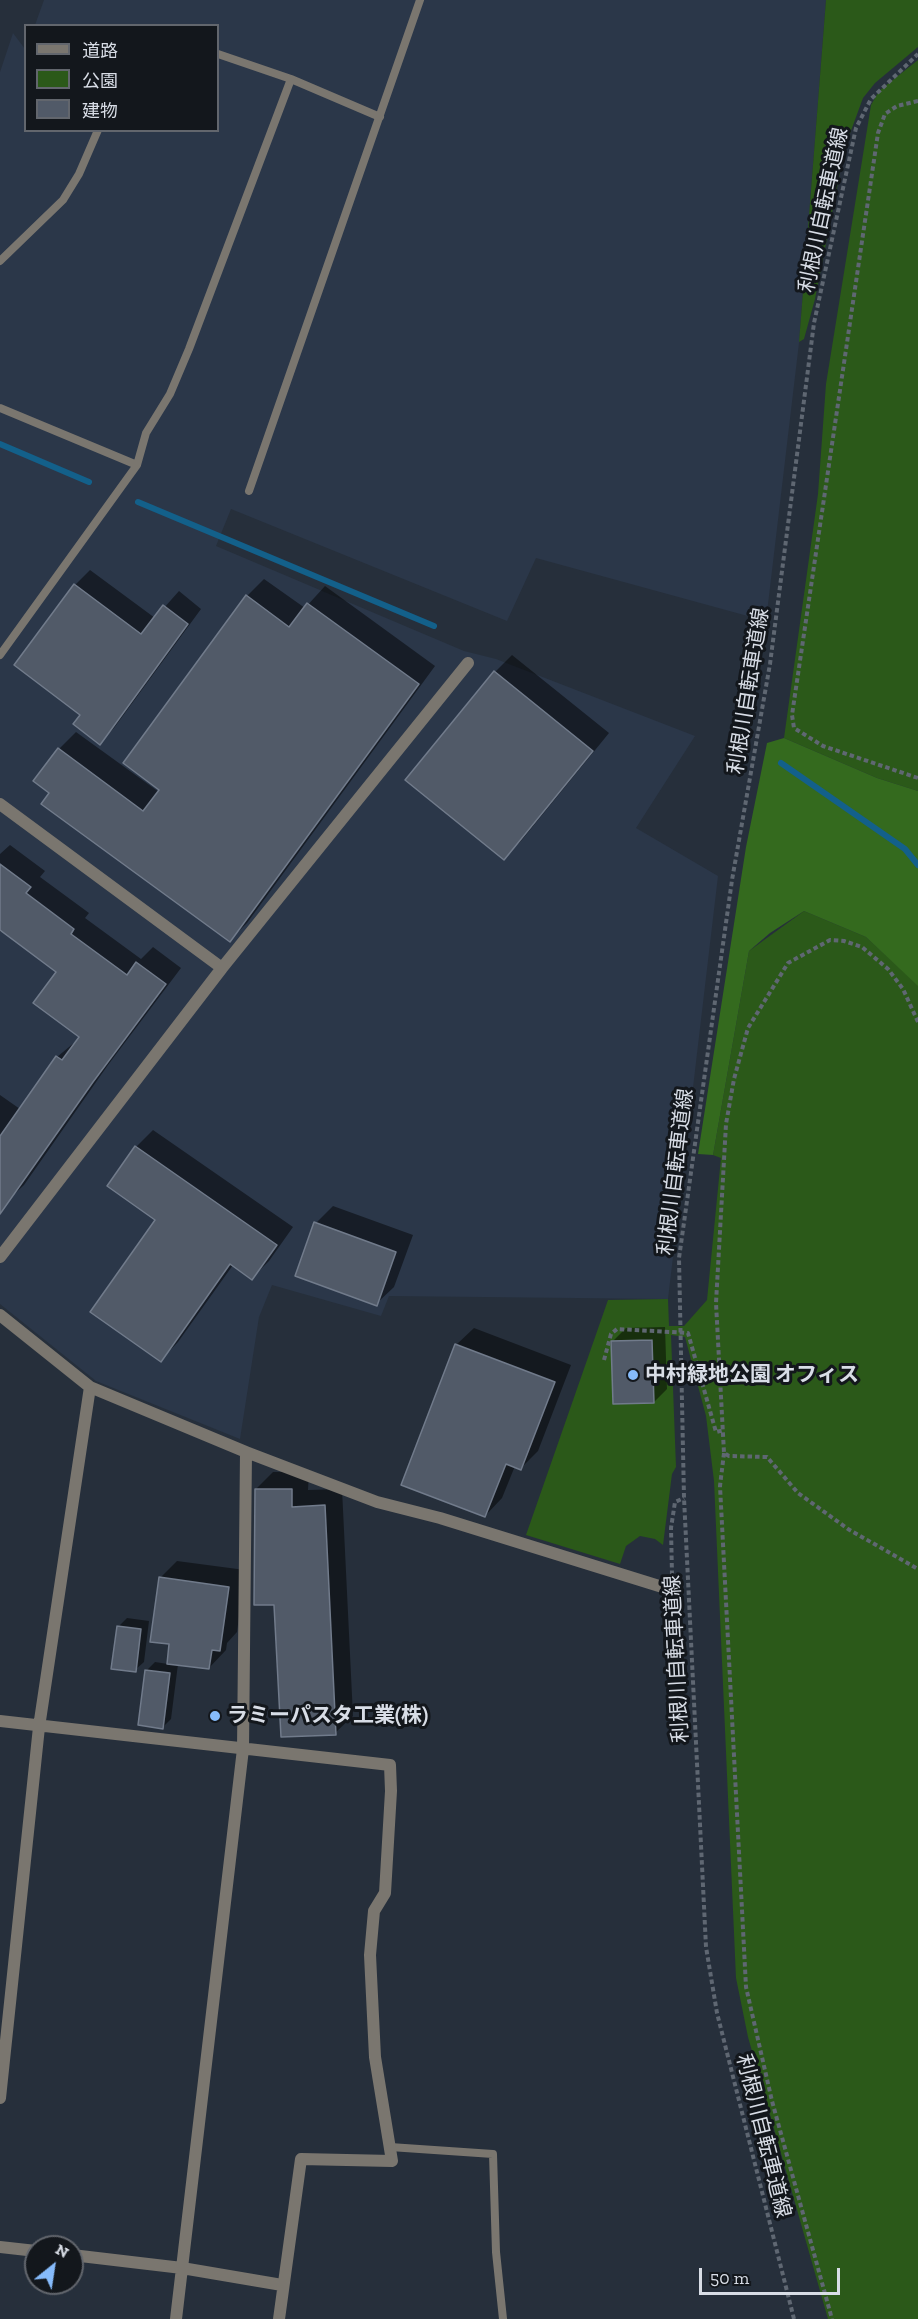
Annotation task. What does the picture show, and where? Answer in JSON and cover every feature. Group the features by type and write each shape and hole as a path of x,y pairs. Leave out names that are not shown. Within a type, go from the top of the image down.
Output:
{"street":[{"path":"0,1257 222,968 468,663"},
{"path":"0,804 222,968"},
{"path":"0,1315 90,1387 246,1452 377,1502 440,1518 672,1590"},
{"path":"0,2098 39,1726 90,1387"},
{"path":"176,2319 243,1749 246,1452"},
{"path":"0,1721 390,1765 391,1791 385,1893 374,1911 370,1955 375,2057 392,2161 301,2159 279,2319"},
{"path":"0,2247 24,2250"},
{"path":"84,2256 182,2268 282,2285"}],"lane":[{"path":"249,491 420,0"},
{"path":"219,54 291,79 380,117"},
{"path":"0,655 137,465 146,433 170,394 189,350 291,79"},
{"path":"0,261 63,200 79,174 97,132"},
{"path":"0,408 137,465"},
{"path":"390,2147 493,2154 496,2252 503,2319"}],"path":[{"name":"利根川自転車道線","path":"794,2319 722,2036 705,1947 684,1498 679,1258 702,1078 732,880 766,688 814,323 856,128 871,99 918,54"},
{"path":"918,101 897,106 885,114 878,133 792,715 794,728 823,746 918,778"},
{"path":"832,2319 772,2101 746,1987 720,1486 724,1430 716,1302 725,1136 734,1079 748,1028 788,963 830,940 844,940 862,947 888,969 903,988 918,1022"},
{"path":"604,1360 611,1334 617,1329 688,1333 716,1432 724,1430"},
{"path":"724,1453 729,1456 767,1457 798,1493 848,1529 918,1569"},
{"path":"672,1590 673,1511 675,1502 684,1498"}],"shaded area":[{"path":"44,0 826,0 799,343 766,621 536,558 507,621 231,509 216,546 464,651 496,659 695,736 636,828 718,876 668,1299 389,1296 381,1316 272,1285 259,1317 240,1439 96,1381 0,1304 0,72 13,33 24,48 24,132 219,132 219,24 35,24"}],"green space":[{"path":"826,0 918,0 918,47 875,83 863,98 845,147 815,299 804,339 799,342"},
{"path":"918,60 918,791 877,778 784,738 818,494 826,384 871,105 879,91"},
{"path":"784,738 877,778 918,791 918,986 866,937 804,911 770,933 749,951 713,1155 698,1154 746,847 767,743"},
{"path":"804,911 866,937 918,985 918,2319 828,2319 748,2037 736,1978 714,1481 706,1416 685,1337 671,1335 676,1467 672,1474 663,1545 655,1539 640,1536 626,1546 620,1564 526,1535 608,1300 668,1299 669,1326 684,1326 707,1300 721,1158 713,1155 749,951"}],"building":[{"path":"74,584 141,634 163,605 188,624 100,745 73,724 80,715 14,665"},
{"path":"246,595 289,627 307,603 419,684 230,942 41,804 49,793 33,781 58,748 143,811 159,790 123,763"},
{"path":"494,671 593,751 504,860 405,780"},
{"path":"0,864 31,887 26,893 74,929 71,934 127,975 136,962 166,984 93,1082 0,1214 0,1136 56,1056 62,1060 79,1037 33,1003 56,972 0,930"},
{"path":"135,1146 277,1245 252,1280 230,1264 161,1362 90,1312 155,1220 107,1186"},
{"path":"314,1222 396,1252 377,1306 295,1276"},
{"path":"652,1340 654,1403 613,1404 611,1341"},
{"path":"455,1344 555,1382 521,1470 506,1464 485,1517 401,1485"},
{"path":"255,1489 292,1489 292,1507 325,1505 336,1735 281,1737 274,1605 254,1605"},
{"path":"159,1577 229,1587 220,1651 212,1650 209,1669 167,1664 169,1644 150,1642"},
{"path":"117,1626 141,1629 136,1672 111,1669"},
{"path":"145,1670 170,1673 163,1729 138,1725"}],"waterway":[{"path":"0,444 89,482"},
{"path":"138,502 434,626"},
{"path":"781,763 905,849 918,865"}],"place":[{"name":"中村緑地公園 オフィス","path":"633,1375"},
{"name":"ラミーパスタ工業(株)","path":"215,1716"}]}
